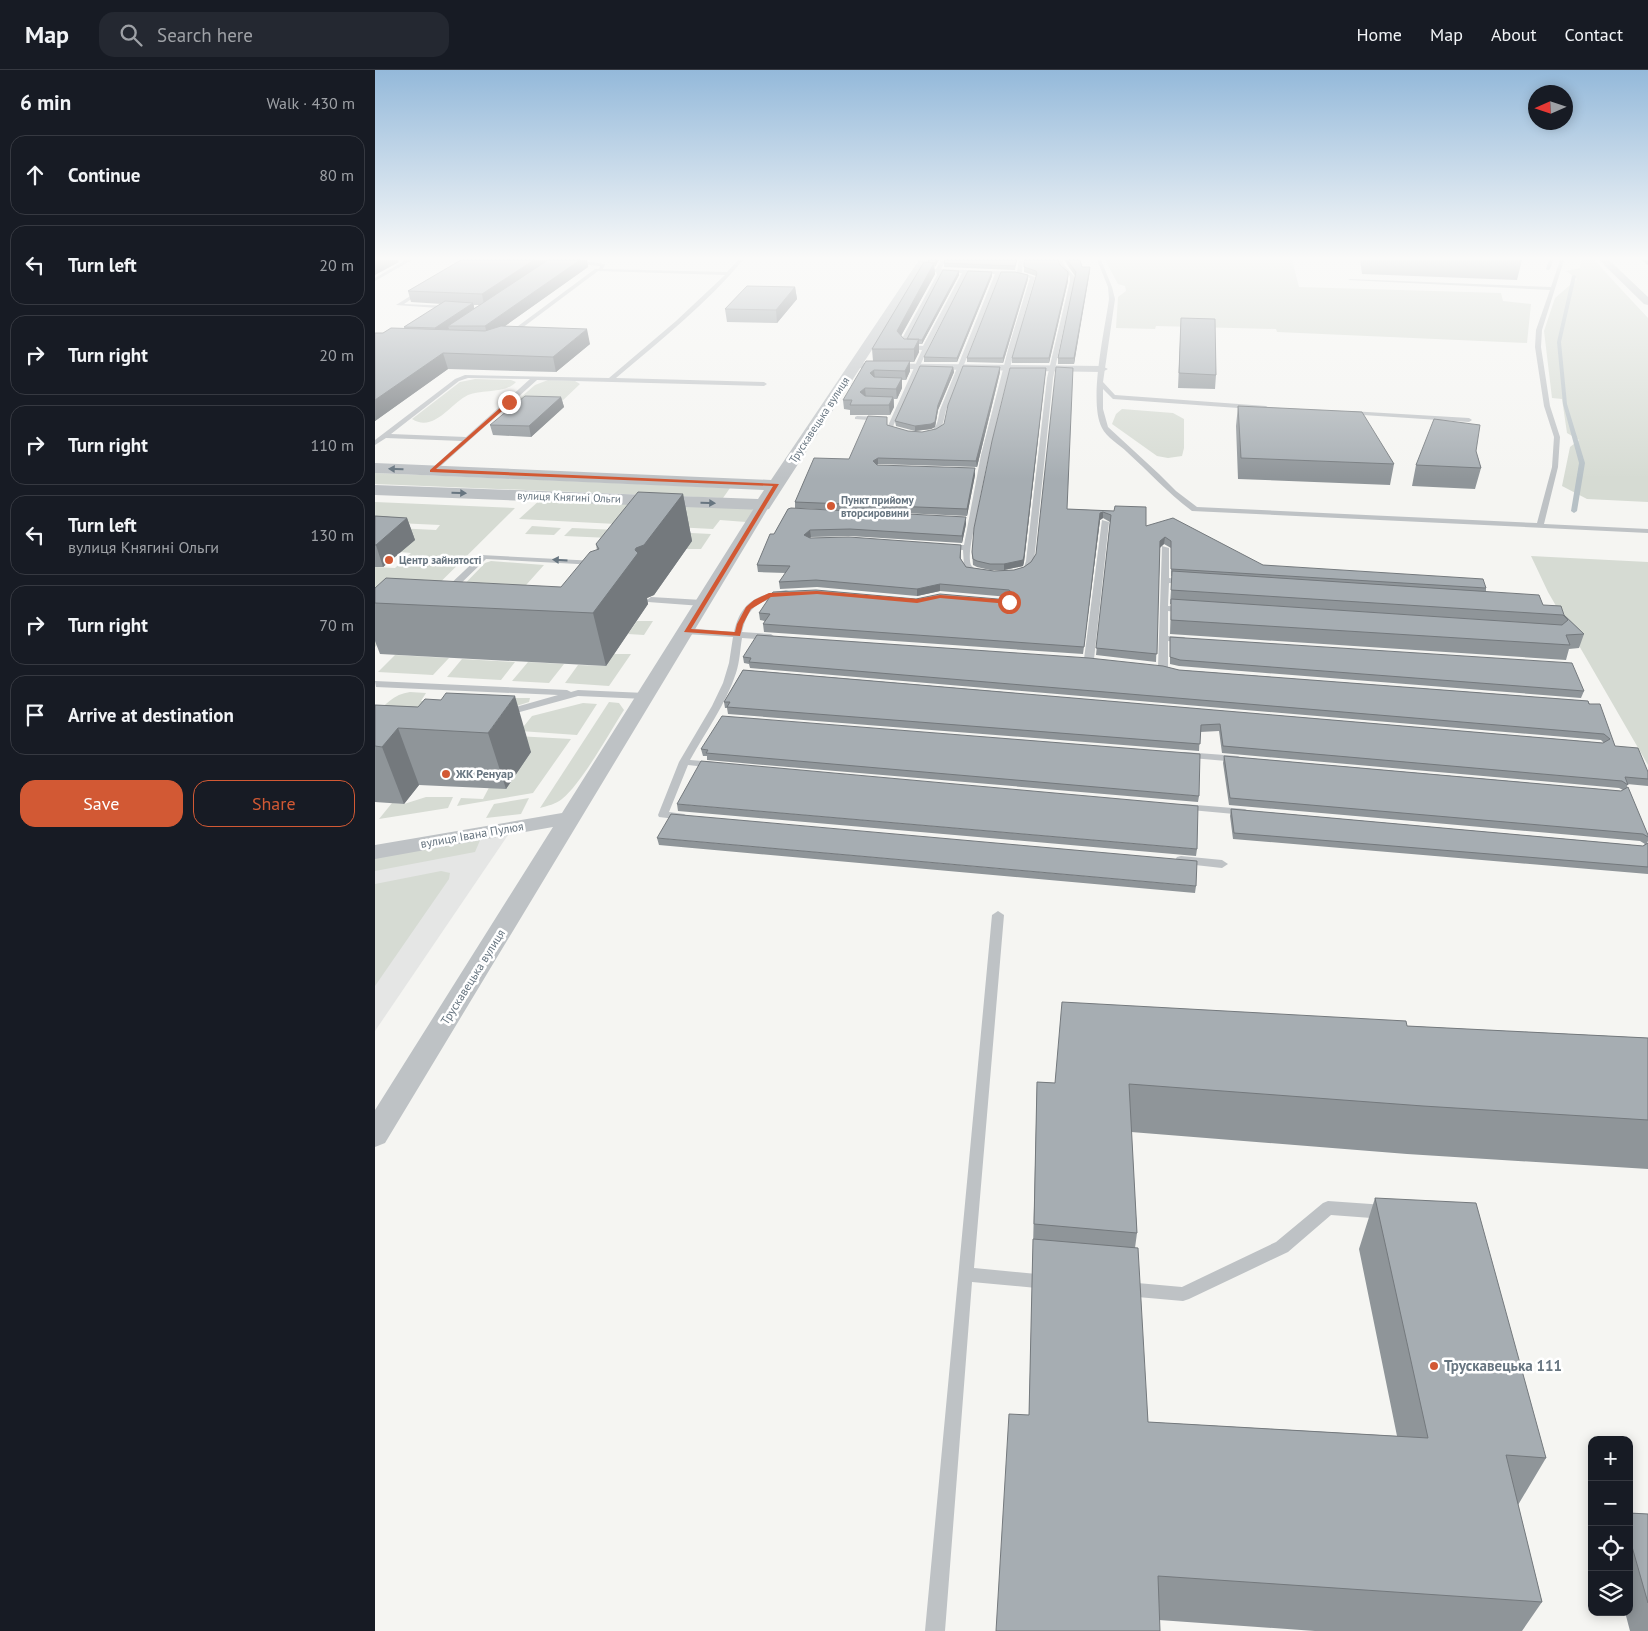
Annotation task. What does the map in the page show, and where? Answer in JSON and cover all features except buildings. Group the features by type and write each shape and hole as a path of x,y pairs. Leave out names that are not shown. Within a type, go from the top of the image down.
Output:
{"street":[{"name":"Трускавецька вулиця","path":"375,1135 763,505 877,333"},
{"path":"855,366 1101,369"},
{"name":"вулиця Княгині Ольги","path":"375,468 777,485"},
{"name":"вулиця Княгині Ольги","path":"375,490 763,505"},
{"name":"вулиця Івана Пулюя","path":"375,852 569,818"}],"lane":[{"path":"500,340 510,333"},
{"path":"610,380 663,333"},
{"path":"908,333 902,344 905,347 925,348"},
{"path":"905,433 890,428 933,333"},
{"path":"923,434 933,434 940,429 943,410 974,333"},
{"path":"987,573 969,570 966,566 967,548 981,471 1006,368 1017,333"},
{"path":"1012,573 1027,568 1030,561 1052,369 1060,333"},
{"path":"1106,333 1101,369 1100,409 1105,428 1157,475 1173,493 1195,509 1648,531"},
{"path":"1539,333 1538,347 1547,406 1557,437 1555,467 1540,526"},
{"path":"375,443 461,378 473,376 764,384"},
{"path":"432,471 535,378"},
{"path":"1101,382 1113,397 1270,408"},
{"path":"901,384 909,384"},
{"path":"892,403 901,403"},
{"path":"1340,412 1469,420"},
{"path":"857,418 893,420"},
{"path":"383,436 468,439"},
{"path":"972,470 981,471"},
{"path":"964,519 973,520"},
{"path":"1089,659 1105,522"},
{"path":"940,547 967,548"},
{"path":"1162,667 1165,548"},
{"path":"444,596 484,558 591,562 602,565 598,572"},
{"path":"1164,580 1194,582"},
{"path":"692,817 663,815 684,762 716,717 737,672 740,624 748,608 757,601 769,595 798,593"},
{"path":"651,600 702,603"},
{"path":"1164,608 1193,610"},
{"path":"686,631 777,637"},
{"path":"1163,638 1193,640"},
{"path":"375,684 645,696"},
{"path":"495,716 578,694"},
{"path":"1177,754 1245,760"},
{"path":"684,762 724,766"},
{"path":"1170,806 1258,814"},
{"path":"1173,859 1222,864"},
{"path":"935,1631 965,1274 999,915"},
{"path":"1114,1288 1183,1294 1282,1247 1328,1208 1403,1213"},
{"path":"965,1274 1064,1283"}],"shaded area":[{"path":"1296,333 1528,333 1527,343"},
{"path":"1544,333 1648,333 1648,502 1587,499 1562,486 1570,447 1579,440 1567,433 1562,399 1552,398"},
{"path":"475,379 511,380 516,382 500,390 468,395 435,420 420,422 412,419 460,382"},
{"path":"548,380 575,381 580,384 558,405 513,404 535,385"},
{"path":"1122,409 1173,413 1184,419 1184,448 1182,456 1168,458 1157,456 1112,424 1116,414"},
{"path":"375,473 730,488 723,498 375,484"},
{"path":"541,499 745,506 754,510 746,522 720,520 713,529 519,519"},
{"path":"375,502 515,508 375,647 375,567 395,568 411,553 401,552 375,527 436,530 440,525 375,522"},
{"path":"532,526 561,528 554,535 525,534"},
{"path":"572,528 617,530 610,538 564,536"},
{"path":"672,532 711,534 701,549 686,549"},
{"path":"1531,556 1648,562 1648,765 1548,592"},
{"path":"491,561 544,565 510,603 449,600 485,563"},
{"path":"637,621 653,621 644,635 628,634"},
{"path":"614,654 631,654 609,686 565,683 578,665 606,666"},
{"path":"395,655 449,658 433,675 378,672"},
{"path":"462,659 515,662 501,680 447,677"},
{"path":"528,662 564,664 549,683 512,681"},
{"path":"410,692 426,693 421,701 492,705 516,698 530,698 529,702 498,712 375,718 389,701 399,695"},
{"path":"609,702 619,703 624,710 595,757 570,792 554,804 540,808"},
{"path":"583,703 597,704 577,735 520,731 532,716"},
{"path":"516,736 571,739 533,793 457,806 461,798 483,799"},
{"path":"426,797 453,797 448,808 379,819 392,803 404,804"},
{"path":"529,798 521,814 486,818 494,804"},
{"path":"508,835 375,1031 375,858"},
{"path":"481,838 475,852 375,871 375,856"},
{"path":"441,871 450,873 449,879 375,986 375,884"}],"waterway":[{"path":"1561,333 1559,342 1565,404 1582,463 1574,511"}],"place":[{"name":"Пункт прийому вторсировини","path":"831,506"},
{"name":"Центр зайнятості","path":"389,560"},
{"name":"ЖК Ренуар","path":"446,774"},
{"name":"Трускавецька 111","path":"1434,1366"}],"route":[{"path":"509,402 432,471 777,485 686,631 738,634 740,624 748,608 769,595 789,593 817,592 917,601 940,596 1009,602"}]}
